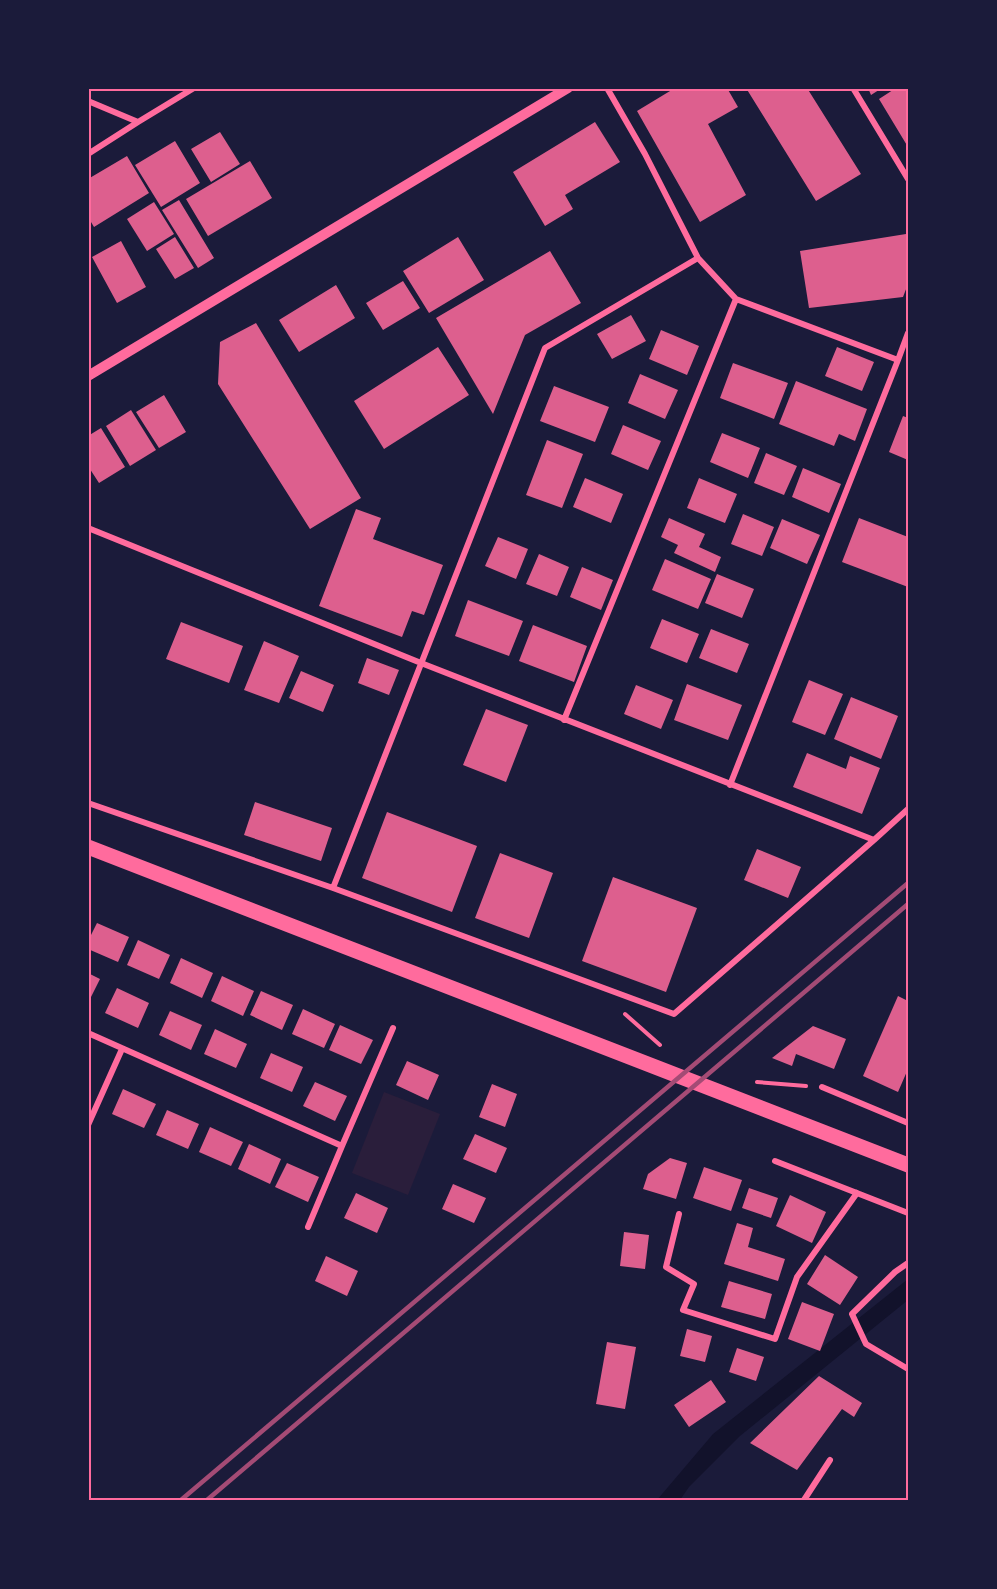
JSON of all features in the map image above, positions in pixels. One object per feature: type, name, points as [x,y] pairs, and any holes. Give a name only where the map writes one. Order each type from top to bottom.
[{"type":"main road","points":[[88,847],[909,1165]]},
{"type":"street","points":[[88,154],[194,88]]},
{"type":"street","points":[[88,376],[568,88]]},
{"type":"street","points":[[607,88],[645,154],[698,258],[736,299],[898,360]]},
{"type":"street","points":[[853,88],[909,179]]},
{"type":"street","points":[[88,101],[138,122]]},
{"type":"street","points":[[333,888],[545,348],[698,258]]},
{"type":"street","points":[[564,720],[736,299]]},
{"type":"street","points":[[730,785],[909,333]]},
{"type":"street","points":[[88,528],[564,720],[874,840]]},
{"type":"street","points":[[88,803],[333,888],[674,1014],[909,809]]},
{"type":"street","points":[[308,1227],[393,1028]]},
{"type":"street","points":[[88,1033],[342,1146]]},
{"type":"street","points":[[88,1125],[122,1049]]},
{"type":"street","points":[[822,1087],[909,1123]]},
{"type":"street","points":[[775,1161],[909,1214]]},
{"type":"street","points":[[679,1214],[666,1267],[694,1284],[683,1310],[775,1339],[797,1277],[857,1193]]},
{"type":"street","points":[[909,1263],[895,1272],[852,1314],[866,1344],[909,1369]]},
{"type":"street","points":[[804,1500],[830,1460]]},
{"type":"path","points":[[621,1011],[661,1045]]},
{"type":"path","points":[[752,1082],[822,1087]]},
{"type":"shaded area","points":[[384,1092],[440,1114],[408,1195],[352,1173]]},
{"type":"shaded area","points":[[908,1279],[908,1300],[740,1436],[689,1487],[680,1500],[657,1500],[713,1434]]},
{"type":"building","points":[[675,88],[727,88],[738,107],[708,124],[746,195],[700,222],[637,111]]},
{"type":"building","points":[[746,88],[807,88],[861,174],[816,201]]},
{"type":"building","points":[[868,88],[882,88],[871,95]]},
{"type":"building","points":[[896,88],[908,88],[908,147],[879,99]]},
{"type":"building","points":[[595,122],[620,162],[565,195],[573,209],[545,226],[513,172]]},
{"type":"building","points":[[220,132],[240,164],[211,182],[191,149]]},
{"type":"building","points":[[175,141],[200,183],[161,207],[135,165]]},
{"type":"building","points":[[127,156],[149,193],[94,227],[88,217],[88,179]]},
{"type":"building","points":[[250,161],[272,198],[208,236],[186,199]]},
{"type":"building","points":[[179,200],[214,258],[198,268],[162,210]]},
{"type":"building","points":[[154,202],[174,234],[147,251],[127,219]]},
{"type":"building","points":[[908,235],[908,284],[903,297],[809,308],[800,251]]},
{"type":"building","points":[[175,237],[194,268],[175,279],[156,249]]},
{"type":"building","points":[[458,237],[484,280],[429,313],[403,271]]},
{"type":"building","points":[[121,241],[146,287],[117,303],[92,257]]},
{"type":"building","points":[[550,251],[581,303],[525,335],[493,414],[436,318]]},
{"type":"building","points":[[403,281],[420,308],[383,330],[366,303]]},
{"type":"building","points":[[336,285],[355,318],[299,352],[279,320]]},
{"type":"building","points":[[631,315],[646,341],[612,359],[597,334]]},
{"type":"building","points":[[256,323],[361,498],[310,529],[218,384],[220,342]]},
{"type":"building","points":[[661,330],[699,346],[687,375],[649,359]]},
{"type":"building","points":[[438,347],[469,395],[384,449],[354,401]]},
{"type":"building","points":[[837,347],[874,362],[862,391],[825,376]]},
{"type":"building","points":[[733,363],[788,383],[774,419],[720,398]]},
{"type":"building","points":[[640,374],[678,390],[665,419],[628,403]]},
{"type":"building","points":[[796,381],[867,409],[855,441],[839,434],[834,446],[779,424]]},
{"type":"building","points":[[554,386],[609,407],[595,442],[540,421]]},
{"type":"building","points":[[164,395],[186,432],[159,448],[136,412]]},
{"type":"building","points":[[131,410],[156,450],[130,466],[106,426]]},
{"type":"building","points":[[903,416],[908,418],[908,460],[889,452]]},
{"type":"building","points":[[623,425],[661,441],[648,470],[611,454]]},
{"type":"building","points":[[101,428],[125,467],[99,483],[88,466],[88,436]]},
{"type":"building","points":[[722,433],[760,448],[748,478],[710,462]]},
{"type":"building","points":[[547,440],[583,454],[562,508],[526,495]]},
{"type":"building","points":[[766,453],[797,466],[784,495],[754,483]]},
{"type":"building","points":[[803,468],[841,484],[829,513],[792,497]]},
{"type":"building","points":[[585,478],[623,494],[611,523],[573,507]]},
{"type":"building","points":[[699,478],[737,494],[725,523],[687,508]]},
{"type":"building","points":[[356,509],[381,518],[373,539],[443,565],[424,615],[412,611],[402,637],[319,606]]},
{"type":"building","points":[[743,514],[774,527],[762,556],[731,544]]},
{"type":"building","points":[[669,518],[705,534],[699,547],[721,557],[715,572],[674,553],[678,545],[661,537]]},
{"type":"building","points":[[859,518],[908,537],[908,587],[842,562]]},
{"type":"building","points":[[782,519],[820,535],[807,564],[770,548]]},
{"type":"building","points":[[498,537],[528,549],[516,579],[485,566]]},
{"type":"building","points":[[539,554],[569,567],[557,596],[526,584]]},
{"type":"building","points":[[665,559],[711,579],[698,609],[652,590]]},
{"type":"building","points":[[582,567],[613,580],[601,610],[570,597]]},
{"type":"building","points":[[717,574],[754,589],[742,618],[705,603]]},
{"type":"building","points":[[468,600],[523,621],[509,656],[455,636]]},
{"type":"building","points":[[662,619],[699,634],[687,663],[650,648]]},
{"type":"building","points":[[181,622],[243,646],[229,683],[166,659]]},
{"type":"building","points":[[533,625],[587,646],[574,682],[519,661]]},
{"type":"building","points":[[711,629],[749,644],[737,673],[699,658]]},
{"type":"building","points":[[264,641],[299,656],[279,703],[244,690]]},
{"type":"building","points":[[367,658],[399,670],[389,695],[358,683]]},
{"type":"building","points":[[301,671],[334,685],[323,712],[289,698]]},
{"type":"building","points":[[809,680],[843,694],[825,735],[792,722]]},
{"type":"building","points":[[687,684],[742,705],[728,740],[674,720]]},
{"type":"building","points":[[636,685],[673,700],[661,729],[624,714]]},
{"type":"building","points":[[851,697],[898,716],[881,759],[834,739]]},
{"type":"building","points":[[486,709],[528,725],[506,782],[463,765]]},
{"type":"building","points":[[807,753],[846,769],[850,756],[880,768],[862,814],[793,787]]},
{"type":"building","points":[[255,802],[332,828],[321,861],[244,835]]},
{"type":"building","points":[[387,812],[477,846],[452,912],[362,878]]},
{"type":"building","points":[[757,849],[801,867],[788,898],[744,880]]},
{"type":"building","points":[[500,853],[553,873],[529,938],[475,918]]},
{"type":"building","points":[[613,877],[697,908],[666,992],[582,961]]},
{"type":"building","points":[[97,923],[129,937],[118,962],[88,949],[88,941]]},
{"type":"building","points":[[138,940],[170,955],[159,979],[127,965]]},
{"type":"building","points":[[181,958],[213,973],[202,998],[170,983]]},
{"type":"building","points":[[88,973],[100,979],[88,1003]]},
{"type":"building","points":[[222,976],[254,991],[243,1016],[211,1001]]},
{"type":"building","points":[[117,988],[149,1003],[138,1028],[105,1013]]},
{"type":"building","points":[[261,991],[293,1005],[282,1030],[250,1015]]},
{"type":"building","points":[[898,996],[908,1001],[908,1069],[898,1092],[863,1076]]},
{"type":"building","points":[[303,1009],[335,1024],[324,1048],[292,1034]]},
{"type":"building","points":[[170,1011],[202,1025],[191,1050],[159,1035]]},
{"type":"building","points":[[340,1025],[373,1040],[361,1064],[329,1050]]},
{"type":"building","points":[[813,1026],[846,1039],[834,1069],[796,1054],[792,1066],[772,1058]]},
{"type":"building","points":[[215,1029],[247,1044],[236,1068],[204,1054]]},
{"type":"building","points":[[271,1053],[303,1067],[292,1092],[260,1078]]},
{"type":"building","points":[[407,1061],[439,1075],[428,1100],[396,1085]]},
{"type":"building","points":[[315,1082],[347,1096],[335,1121],[303,1106]]},
{"type":"building","points":[[492,1084],[517,1094],[505,1127],[479,1117]]},
{"type":"building","points":[[123,1089],[156,1104],[144,1128],[112,1114]]},
{"type":"building","points":[[167,1110],[199,1124],[188,1149],[156,1135]]},
{"type":"building","points":[[210,1127],[243,1142],[231,1166],[199,1152]]},
{"type":"building","points":[[475,1134],[507,1148],[496,1173],[463,1159]]},
{"type":"building","points":[[249,1144],[281,1159],[270,1184],[238,1169]]},
{"type":"building","points":[[670,1158],[687,1163],[676,1199],[643,1189],[648,1174]]},
{"type":"building","points":[[287,1163],[319,1177],[308,1202],[275,1187]]},
{"type":"building","points":[[704,1167],[742,1180],[731,1211],[693,1198]]},
{"type":"building","points":[[453,1184],[486,1198],[474,1223],[442,1209]]},
{"type":"building","points":[[749,1188],[778,1198],[771,1218],[742,1208]]},
{"type":"building","points":[[356,1193],[388,1208],[377,1233],[344,1218]]},
{"type":"building","points":[[790,1195],[826,1212],[812,1243],[776,1226]]},
{"type":"building","points":[[737,1223],[753,1228],[748,1247],[785,1259],[778,1281],[724,1264]]},
{"type":"building","points":[[624,1232],[649,1235],[645,1269],[620,1266]]},
{"type":"building","points":[[825,1255],[858,1277],[840,1305],[807,1284]]},
{"type":"building","points":[[326,1256],[358,1271],[347,1296],[315,1281]]},
{"type":"building","points":[[729,1281],[772,1294],[765,1319],[721,1307]]},
{"type":"building","points":[[802,1302],[834,1314],[820,1351],[788,1339]]},
{"type":"building","points":[[687,1329],[712,1336],[705,1362],[680,1356]]},
{"type":"building","points":[[607,1342],[636,1347],[625,1409],[596,1404]]},
{"type":"building","points":[[737,1348],[764,1357],[756,1381],[729,1372]]},
{"type":"building","points":[[819,1376],[862,1403],[854,1417],[842,1409],[797,1470],[750,1443]]},
{"type":"building","points":[[711,1380],[726,1402],[689,1427],[674,1405]]},
{"type":"railway","points":[[181,1500],[908,883]]},
{"type":"railway","points":[[207,1500],[908,904]]}]
